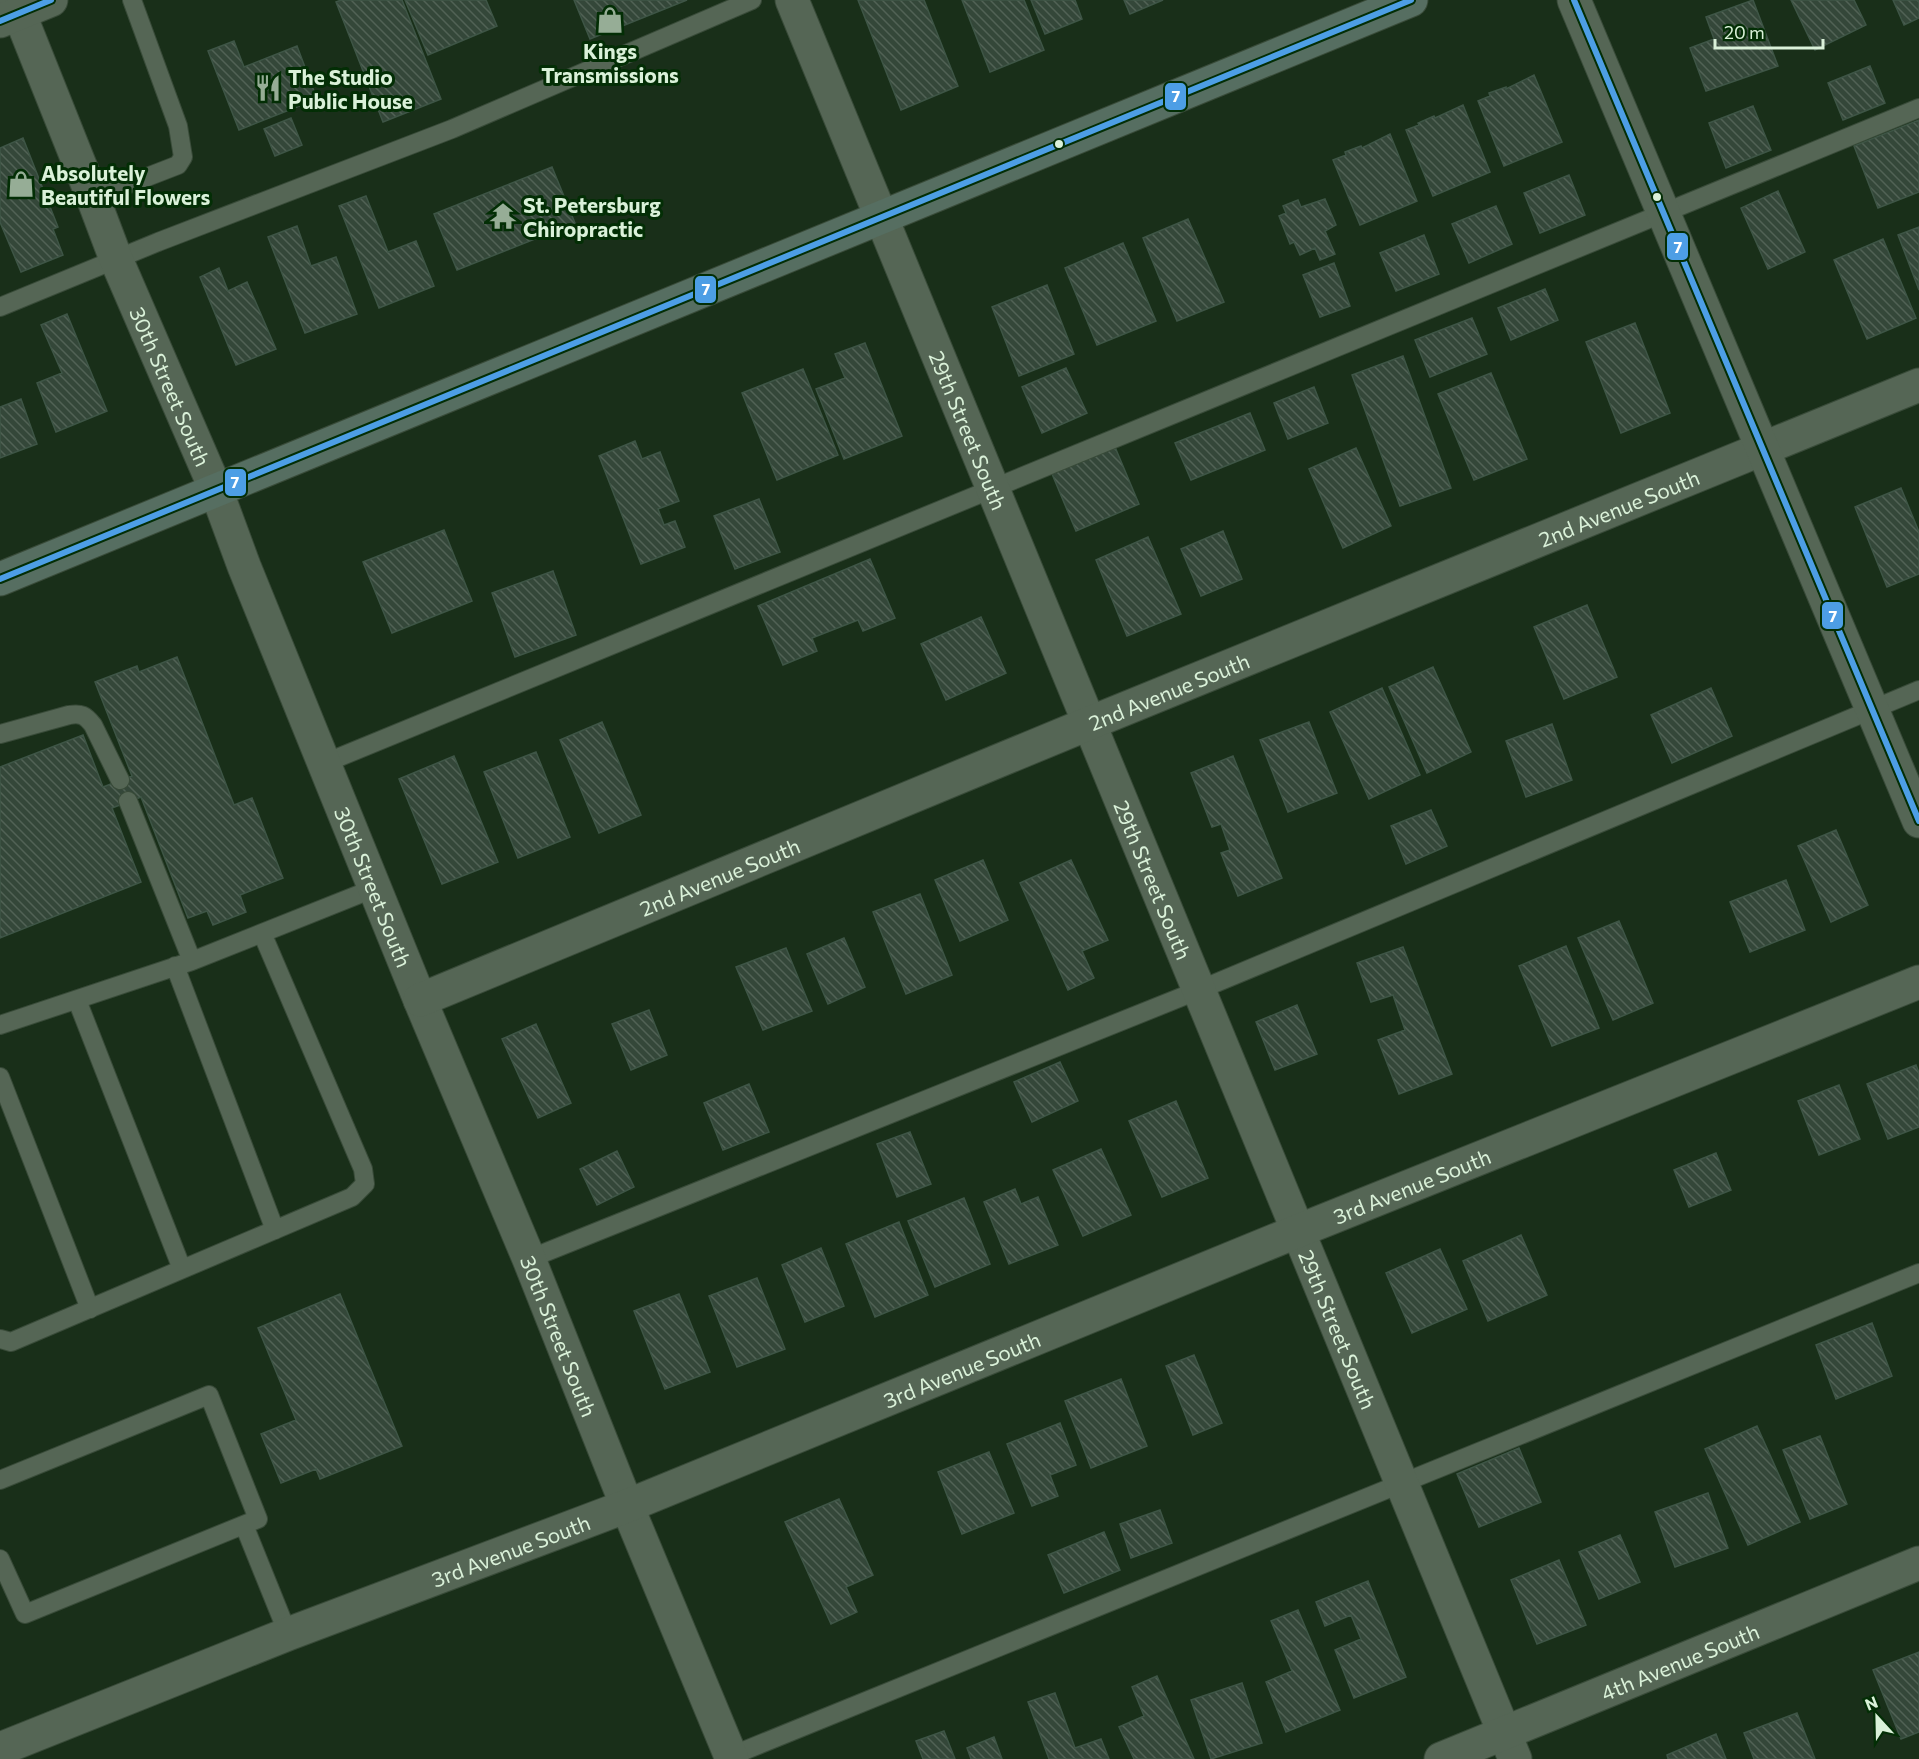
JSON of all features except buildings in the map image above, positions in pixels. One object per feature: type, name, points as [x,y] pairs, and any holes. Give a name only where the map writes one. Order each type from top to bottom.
[{"type":"main road","points":[[0,579],[1412,0]]},
{"type":"street","points":[[11,11],[51,0]]},
{"type":"street","name":"29th Street South","points":[[792,0],[1510,1746]]},
{"type":"street","points":[[1574,0],[1919,821]]},
{"type":"street","name":"30th Street South","points":[[11,11],[93,198],[116,259],[216,490],[244,566],[420,1000],[529,1259],[627,1506],[731,1757]]},
{"type":"street","name":"2nd Avenue South","points":[[420,1000],[1090,723],[1919,385]]},
{"type":"street","name":"3rd Avenue South","points":[[0,1749],[288,1634],[627,1506],[1298,1231],[1919,982]]},
{"type":"street","name":"4th Avenue South","points":[[1441,1759],[1510,1746],[1919,1563]]},
{"type":"lane","points":[[93,198],[178,165],[183,157],[178,126],[132,0]]},
{"type":"lane","points":[[0,307],[116,259],[452,129],[752,0]]},
{"type":"lane","points":[[325,762],[1919,108]]},
{"type":"lane","points":[[529,1259],[1199,990],[1919,690]]},
{"type":"lane","points":[[0,734],[80,713],[87,717],[93,725],[120,780]]},
{"type":"lane","points":[[128,801],[275,1230]]},
{"type":"lane","points":[[0,1025],[184,964],[375,888]]},
{"type":"lane","points":[[0,1339],[11,1342],[275,1230],[352,1197],[365,1184],[363,1169],[262,933]]},
{"type":"lane","points":[[77,1000],[182,1269]]},
{"type":"lane","points":[[0,1077],[90,1308]]},
{"type":"lane","points":[[731,1757],[1919,1274]]},
{"type":"lane","points":[[0,1480],[209,1395],[258,1520],[25,1614],[1,1566]]},
{"type":"lane","points":[[244,1525],[288,1634]]},
{"type":"transit line","name":"7","points":[[0,21],[51,0]]},
{"type":"transit line","name":"7","points":[[0,579],[1411,0]]},
{"type":"transit line","name":"7","points":[[1574,0],[1919,821]]},
{"type":"place","name":"Kings Transmissions","points":[[610,20]]},
{"type":"place","name":"The Studio Public House","points":[[268,88]]},
{"type":"place","name":"Absolutely Beautiful Flowers","points":[[21,184]]},
{"type":"place","name":"St. Petersburg Chiropractic","points":[[503,216]]}]
